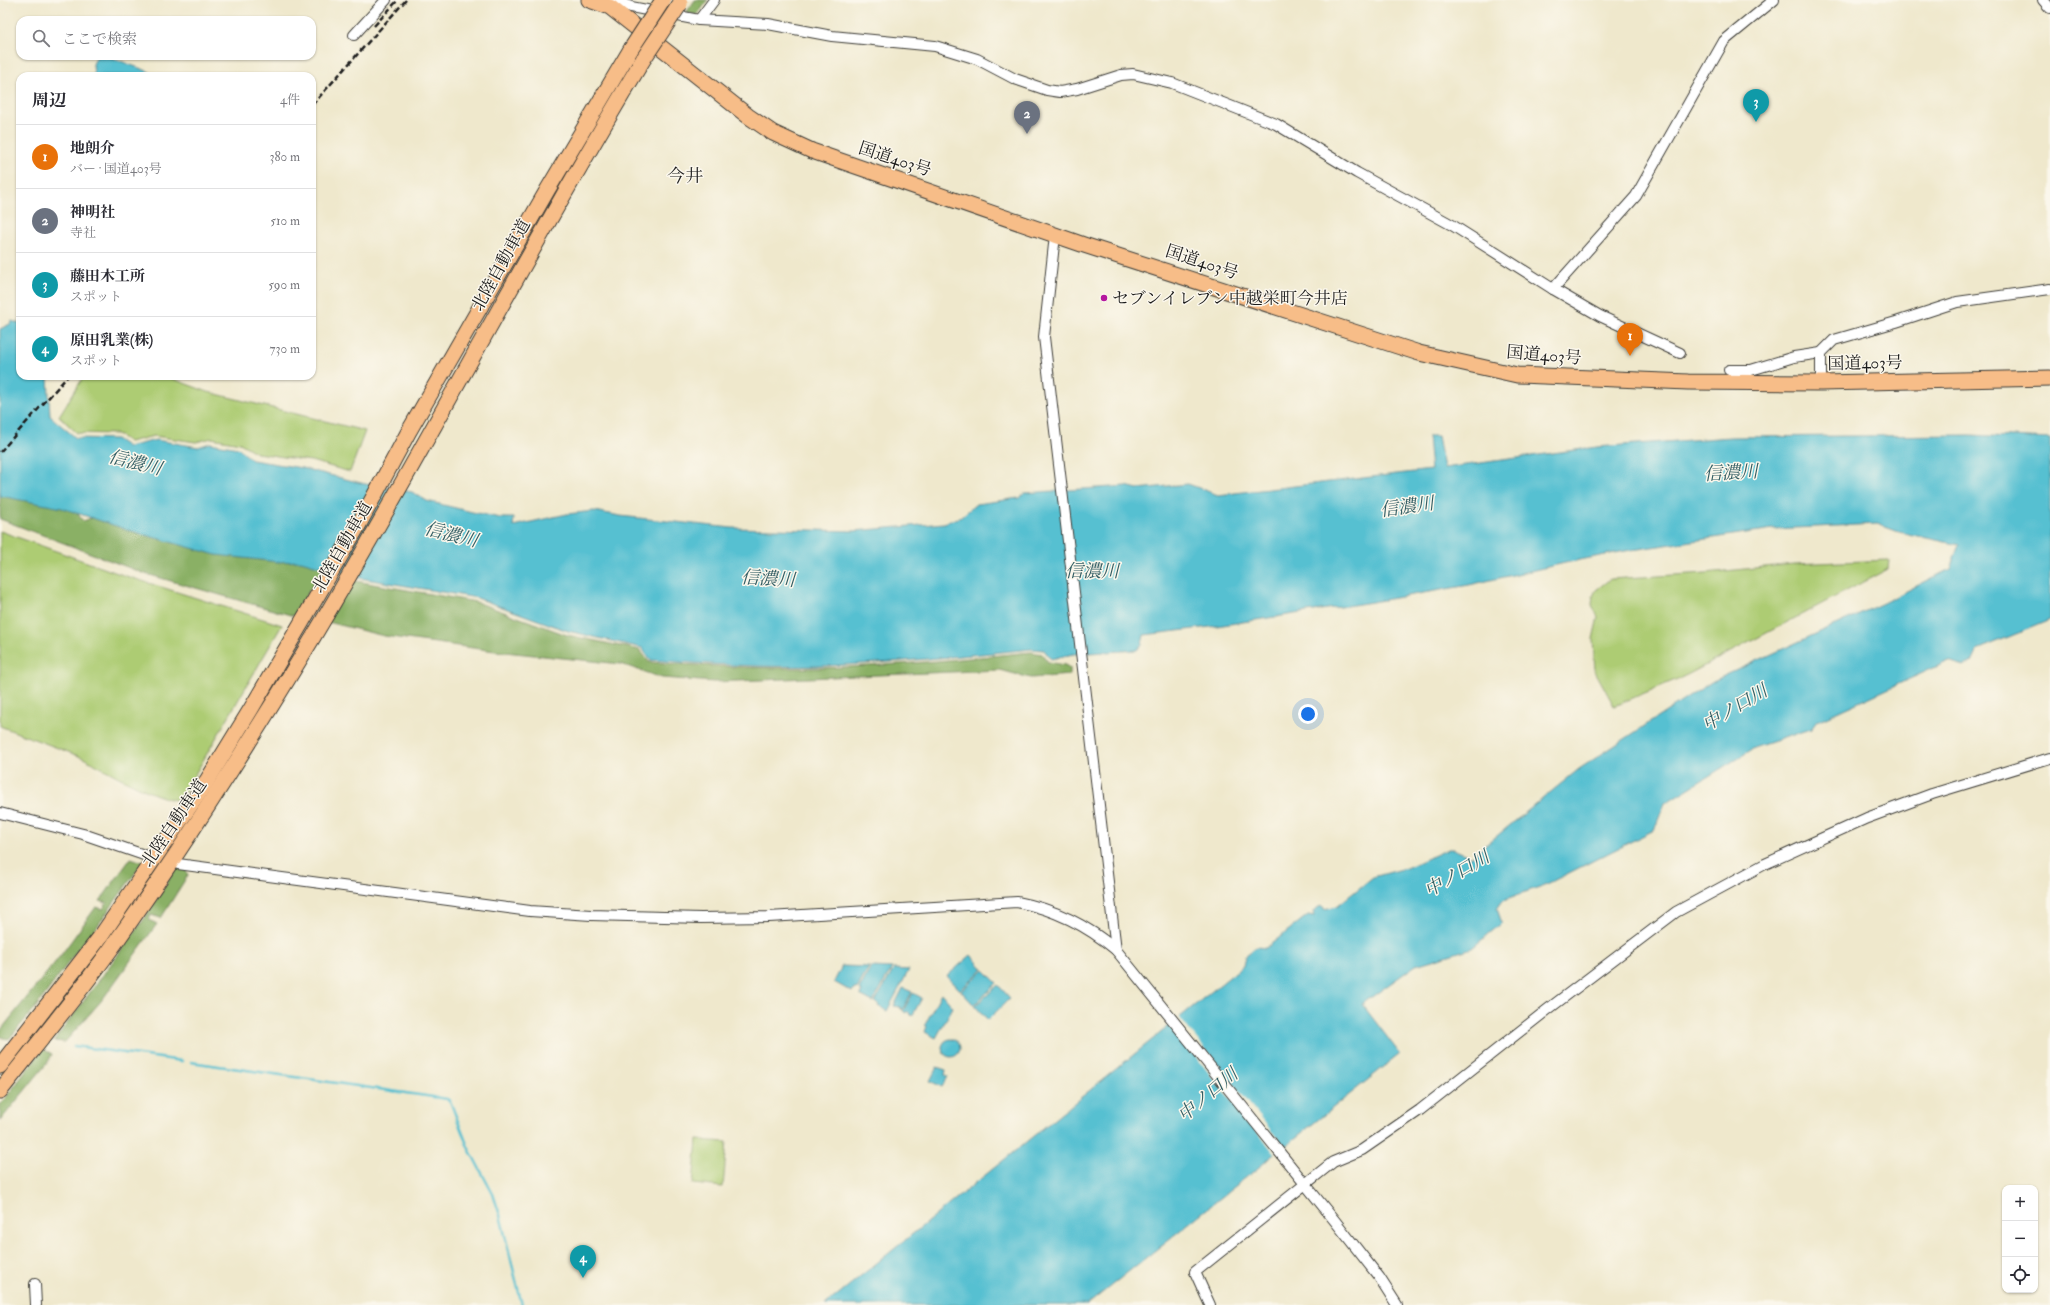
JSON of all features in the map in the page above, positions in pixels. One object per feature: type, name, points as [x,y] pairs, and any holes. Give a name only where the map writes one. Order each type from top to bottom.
[{"type":"highway","name":"国道403号","points":[[589,0],[605,6],[748,116],[774,133],[812,152],[1055,235],[1419,353],[1517,375],[1688,382],[1821,383],[2050,378]]},
{"type":"highway","name":"北陸自動車道","points":[[0,1066],[101,936],[209,777],[297,632],[358,526],[409,431],[560,169],[631,49],[663,0]]},
{"type":"highway","name":"北陸自動車道","points":[[0,1091],[113,946],[191,832],[268,712],[429,435],[562,197],[644,58],[681,2]]},
{"type":"street","points":[[354,35],[386,0]]},
{"type":"street","points":[[605,6],[612,0],[632,3],[699,20],[768,24],[832,36],[935,46],[976,58],[1015,79],[1047,90],[1060,92],[1077,89],[1121,75],[1133,74],[1172,83],[1235,106],[1276,124],[1357,173],[1452,225],[1553,289],[1600,316],[1680,353]]},
{"type":"street","points":[[699,20],[714,0]]},
{"type":"street","points":[[1553,289],[1636,196],[1724,41],[1774,0]]},
{"type":"street","points":[[2042,0],[2050,8]]},
{"type":"street","points":[[1055,235],[1044,337],[1056,454],[1116,950]]},
{"type":"street","points":[[1729,370],[1751,370],[1794,357],[1821,353],[1834,340],[1957,302],[2050,289]]},
{"type":"street","points":[[1821,353],[1821,383]]},
{"type":"street","points":[[1210,1305],[1195,1272],[1333,1162],[1362,1150],[1420,1110],[1547,1010],[1676,912],[1766,864],[1867,818],[1932,794],[2050,758]]},
{"type":"street","points":[[0,813],[83,834],[147,856]]},
{"type":"street","points":[[178,864],[530,911],[591,915],[701,918],[820,916],[1017,902],[1069,918],[1102,938],[1116,950],[1379,1278],[1397,1305]]},
{"type":"street","points":[[35,1284],[36,1305]]},
{"type":"green space","points":[[695,0],[708,0],[697,15],[686,13]]},
{"type":"green space","points":[[82,380],[176,380],[208,392],[365,431],[350,472],[311,461],[257,453],[240,443],[212,438],[196,442],[154,436],[129,442],[117,434],[77,433],[59,416]]},
{"type":"green space","points":[[0,491],[70,503],[83,521],[103,514],[327,562],[294,616],[143,573],[0,519]]},
{"type":"green space","points":[[0,531],[123,575],[282,625],[180,800],[170,799],[145,790],[81,757],[0,726]]},
{"type":"green space","points":[[1889,560],[1888,569],[1687,675],[1614,706],[1595,671],[1593,639],[1598,617],[1592,605],[1593,596],[1596,590],[1610,579],[1706,573],[1794,564]]},
{"type":"green space","points":[[350,580],[476,602],[567,635],[640,650],[649,662],[735,667],[822,668],[953,660],[1031,652],[1042,654],[1048,662],[1065,665],[1070,668],[1070,675],[1031,678],[999,670],[714,682],[662,678],[621,664],[495,651],[384,636],[328,622]]},
{"type":"green space","points":[[131,858],[143,862],[91,935],[84,941],[36,1007],[9,1039],[0,1036],[0,1031],[61,955],[96,907],[103,909],[107,903],[100,901]]},
{"type":"green space","points":[[176,868],[186,870],[188,875],[161,918],[151,915],[149,920],[157,924],[102,1000],[65,1042],[54,1041],[145,918]]},
{"type":"green space","points":[[43,1049],[52,1054],[48,1062],[0,1121],[0,1105]]},
{"type":"green space","points":[[697,1140],[727,1142],[723,1187],[693,1184]]},
{"type":"water","points":[[95,60],[118,60],[150,72],[94,72],[93,64]]},
{"type":"water","name":"信濃川","points":[[12,321],[16,322],[16,380],[48,380],[50,416],[76,438],[116,439],[128,447],[156,440],[198,447],[210,443],[238,448],[252,460],[302,468],[365,484],[412,492],[427,501],[500,518],[514,518],[513,526],[567,514],[594,511],[620,516],[732,528],[854,531],[944,523],[961,517],[976,504],[1019,498],[1025,493],[1126,486],[1138,489],[1188,484],[1218,495],[1431,470],[1428,436],[1438,436],[1444,468],[1597,447],[1731,437],[1970,435],[2050,439],[2050,620],[1977,650],[1971,663],[1963,666],[1949,661],[1817,721],[1811,729],[1756,747],[1665,803],[1654,830],[1545,885],[1503,900],[1497,909],[1502,923],[1472,948],[1416,965],[1362,1004],[1400,1054],[1087,1305],[825,1305],[1243,966],[1245,956],[1256,947],[1266,948],[1308,915],[1314,916],[1313,911],[1322,905],[1324,909],[1337,906],[1373,877],[1406,868],[1451,848],[1471,857],[1579,769],[1713,681],[1883,603],[1950,569],[1959,545],[1899,532],[1877,524],[1773,529],[1625,551],[1469,585],[1372,602],[1210,627],[1144,635],[1142,644],[1137,650],[1073,654],[1051,659],[1044,650],[1032,649],[954,657],[823,666],[758,666],[650,660],[642,648],[568,631],[477,598],[360,578],[301,561],[278,562],[216,555],[131,531],[62,508],[0,496],[0,329],[10,324]]},
{"type":"water","points":[[971,955],[983,969],[960,990],[947,976]]},
{"type":"water","points":[[842,966],[869,967],[857,989],[854,988],[852,992],[834,982]]},
{"type":"water","points":[[871,967],[892,968],[873,1002],[860,995],[862,992],[859,990]]},
{"type":"water","points":[[894,969],[909,970],[887,1011],[878,1006],[879,1004],[875,1002]]},
{"type":"water","points":[[984,970],[997,983],[974,1005],[961,991]]},
{"type":"water","points":[[998,985],[1010,998],[988,1020],[975,1006]]},
{"type":"water","points":[[903,988],[912,992],[902,1010],[900,1007],[894,1006]]},
{"type":"water","points":[[913,993],[922,998],[912,1016],[907,1011],[906,1013],[903,1011]]},
{"type":"water","points":[[941,993],[953,1007],[936,1038],[925,1032],[927,1026],[925,1025]]},
{"type":"water","points":[[947,1039],[955,1039],[960,1044],[958,1055],[955,1057],[947,1057],[942,1052],[942,1044]]},
{"type":"water","points":[[937,1067],[946,1070],[945,1075],[948,1076],[942,1087],[930,1081]]},
{"type":"pier","points":[[1178,1016],[1286,1149],[1277,1156],[1169,1024]]},
{"type":"waterway","points":[[74,1046],[182,1061]]},
{"type":"waterway","points":[[191,1062],[447,1099],[450,1101],[468,1147],[493,1194],[500,1215],[522,1305]]},
{"type":"railway","points":[[374,26],[398,0]]},
{"type":"railway","points":[[316,101],[406,0]]},
{"type":"railway","points":[[0,452],[64,380]]},
{"type":"place","name":"藤田木工所","points":[[1756,122]]},
{"type":"place","name":"神明社","points":[[1027,134]]},
{"type":"place","name":"セブンイレブン中越栄町今井店","points":[[1104,298]]},
{"type":"place","name":"地朗介","points":[[1630,356]]},
{"type":"place","name":"原田乳業(株)","points":[[583,1278]]},
{"type":"district","name":"今井","points":[[685,176]]},
{"type":"water label","name":"中ノ口川","points":[[1735,708]]},
{"type":"water label","name":"中ノ口川","points":[[1457,874]]},
{"type":"water label","name":"中ノ口川","points":[[1208,1095]]}]
